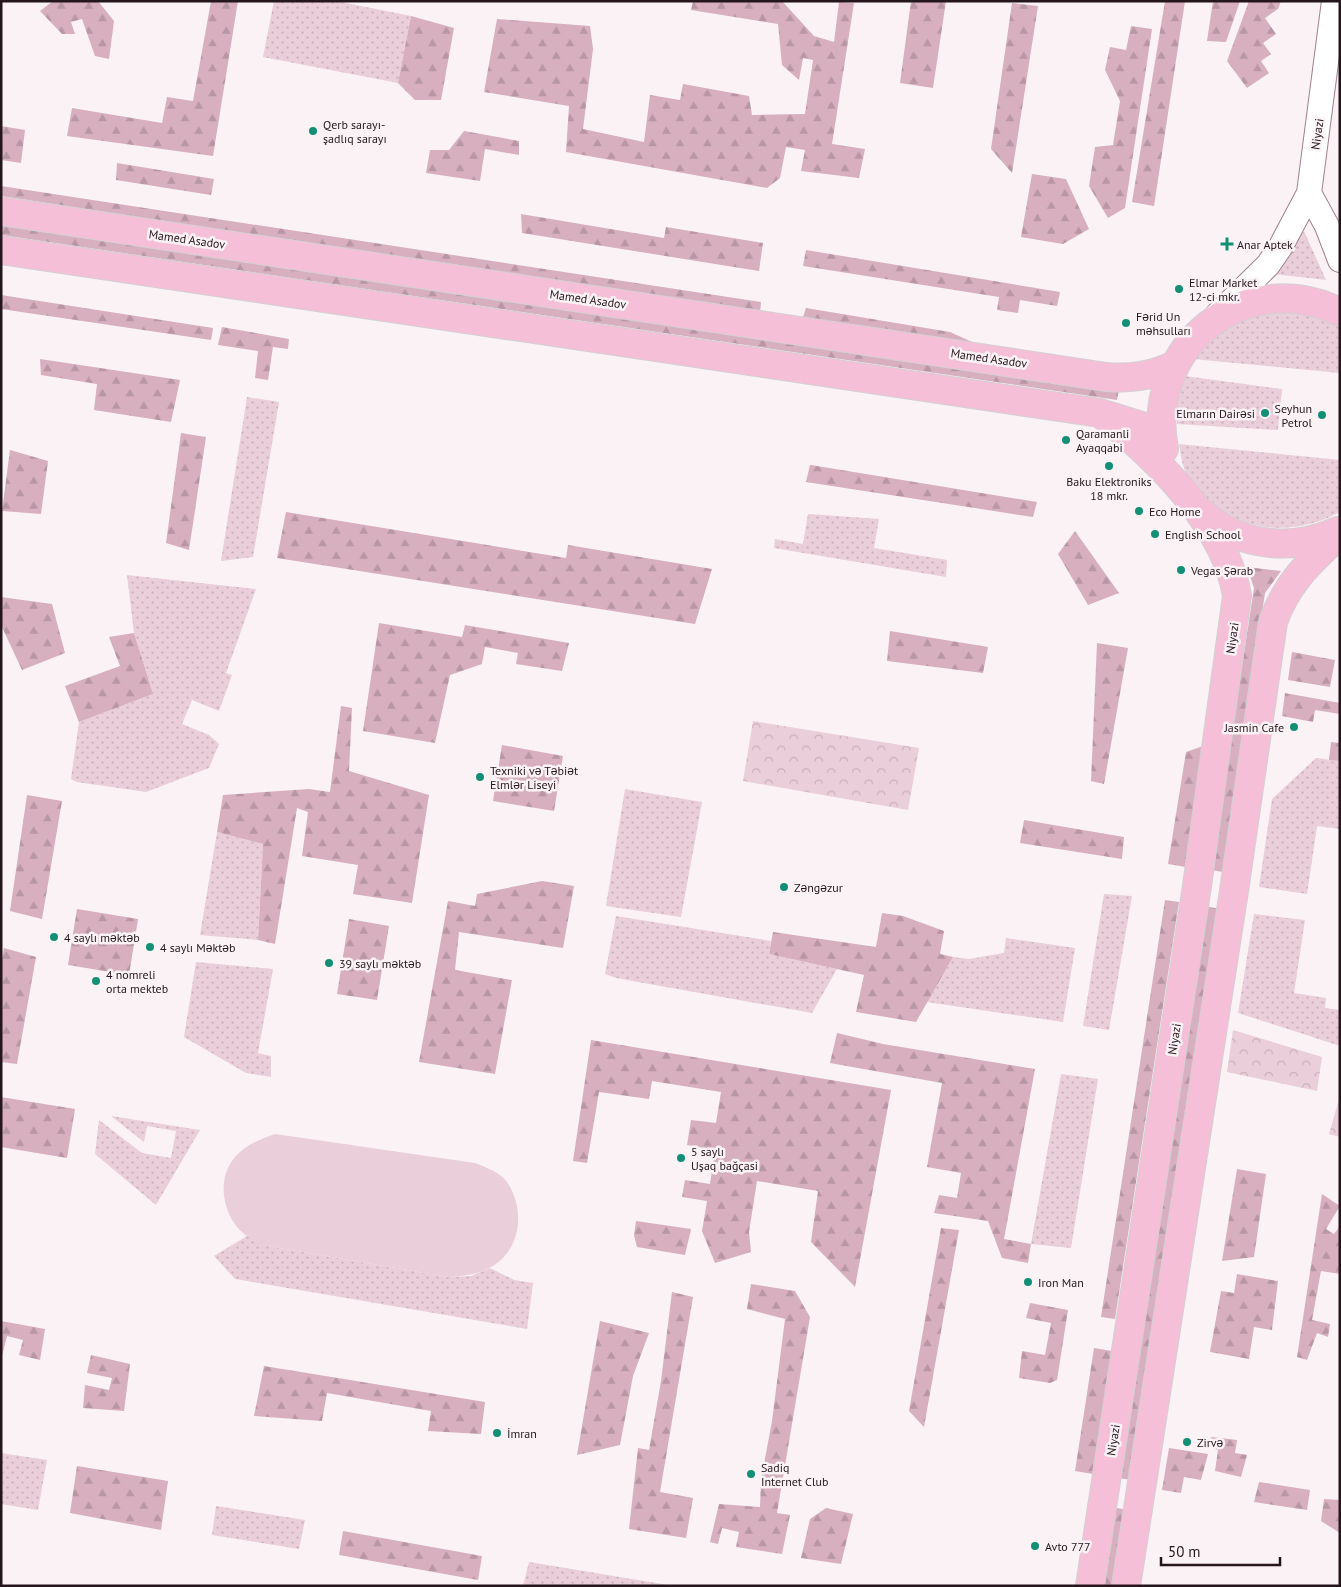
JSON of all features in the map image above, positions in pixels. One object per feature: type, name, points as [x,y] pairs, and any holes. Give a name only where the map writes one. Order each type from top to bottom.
[{"type":"main road","name":"Mamed Asadov","points":[[1,211],[1106,377],[1134,378],[1150,376],[1173,366]]},
{"type":"main road","points":[[1,250],[1100,413],[1161,432]]},
{"type":"main road","points":[[1191,503],[1176,481],[1166,458],[1161,432],[1161,410],[1165,387],[1173,366],[1187,345],[1204,328],[1228,312],[1254,302],[1283,298],[1311,302],[1340,312]]},
{"type":"main road","points":[[1100,413],[1148,454],[1191,503],[1212,522],[1237,535],[1264,543],[1293,544],[1321,539],[1340,532]]},
{"type":"main road","name":"Niyazi","points":[[1090,1586],[1197,886],[1237,596],[1228,562],[1215,537],[1191,503]]},
{"type":"main road","points":[[1126,1586],[1234,892],[1272,622],[1294,578],[1340,532]]},
{"type":"main road","points":[[1197,886],[1234,892]]},
{"type":"main road","points":[[1105,1492],[1139,1497]]},
{"type":"street","name":"Niyazi","points":[[1204,328],[1268,265],[1281,246],[1308,193],[1334,1]]},
{"type":"street","points":[[1308,193],[1327,226],[1340,260]]},
{"type":"green space","points":[[53,1],[98,1],[114,21],[109,59],[95,56],[82,19],[71,22],[75,34],[62,34],[40,11]]},
{"type":"green space","points":[[211,1],[238,1],[213,156],[67,136],[72,108],[162,123],[167,97],[193,101]]},
{"type":"green space","points":[[274,1],[336,1],[411,16],[398,83],[263,57]]},
{"type":"green space","points":[[693,1],[782,1],[814,36],[834,42],[839,2],[854,3],[832,144],[865,149],[859,178],[801,171],[805,150],[786,147],[780,178],[767,188],[566,152],[569,106],[484,92],[497,19],[590,26],[593,49],[583,129],[644,142],[650,95],[680,100],[683,84],[749,96],[752,115],[805,114],[813,60],[803,58],[799,80],[782,65],[778,24],[691,10]]},
{"type":"green space","points":[[911,1],[946,1],[933,88],[900,83]]},
{"type":"green space","points":[[1165,1],[1185,1],[1154,206],[1132,202]]},
{"type":"green space","points":[[1213,1],[1240,1],[1226,42],[1207,41]]},
{"type":"green space","points":[[1249,1],[1281,1],[1278,9],[1265,18],[1276,34],[1263,43],[1271,54],[1261,61],[1269,73],[1247,88],[1227,61]]},
{"type":"green space","points":[[1012,3],[1038,6],[1012,173],[991,149]]},
{"type":"green space","points":[[411,16],[454,28],[441,100],[415,100],[398,83]]},
{"type":"green space","points":[[1131,26],[1152,29],[1125,208],[1108,218],[1089,186],[1095,147],[1113,145],[1120,101],[1105,70],[1110,47],[1126,50]]},
{"type":"green space","points":[[1,126],[25,130],[21,163],[1,160]]},
{"type":"green space","points":[[464,131],[519,141],[519,155],[485,149],[480,181],[426,173],[430,150],[449,150]]},
{"type":"green space","points":[[117,163],[214,179],[211,195],[116,180]]},
{"type":"green space","points":[[1032,174],[1066,179],[1089,229],[1063,244],[1021,237]]},
{"type":"green space","points":[[1,186],[761,302],[760,313],[1,196]]},
{"type":"green space","points":[[521,214],[664,238],[666,227],[763,243],[759,271],[522,233]]},
{"type":"green space","points":[[1,224],[1119,390],[1117,400],[1,235]]},
{"type":"green space","points":[[1304,231],[1326,280],[1273,274]]},
{"type":"green space","points":[[806,250],[1060,292],[1057,306],[1020,300],[1018,313],[997,310],[999,297],[803,266]]},
{"type":"green space","points":[[1,295],[213,328],[211,340],[1,309]]},
{"type":"green space","points":[[806,308],[950,332],[981,346],[803,317]]},
{"type":"green space","points":[[1282,311],[1308,313],[1340,326],[1340,373],[1193,359],[1222,331],[1232,325],[1267,313]]},
{"type":"green space","points":[[222,327],[289,339],[288,349],[273,347],[268,380],[255,378],[258,351],[218,345]]},
{"type":"green space","points":[[40,359],[180,380],[171,422],[94,410],[97,384],[41,375]]},
{"type":"green space","points":[[1185,376],[1282,389],[1278,430],[1177,424],[1176,399]]},
{"type":"green space","points":[[247,397],[279,402],[253,557],[221,561]]},
{"type":"green space","points":[[181,433],[206,437],[189,550],[166,543]]},
{"type":"green space","points":[[1179,444],[1340,460],[1340,512],[1320,521],[1280,528],[1260,526],[1241,521],[1223,512],[1206,500],[1192,484],[1184,469]]},
{"type":"green space","points":[[10,450],[48,461],[41,514],[2,511]]},
{"type":"green space","points":[[810,465],[1037,502],[1033,517],[806,482]]},
{"type":"green space","points":[[286,512],[566,558],[568,545],[712,569],[695,624],[277,558]]},
{"type":"green space","points":[[808,514],[879,519],[874,548],[947,560],[946,577],[774,548],[775,539],[803,544]]},
{"type":"green space","points":[[1075,531],[1119,593],[1088,605],[1058,554]]},
{"type":"green space","points":[[1247,567],[1281,571],[1265,593],[1223,872],[1211,870],[1254,588]]},
{"type":"green space","points":[[127,575],[256,589],[226,673],[232,675],[219,711],[192,700],[182,724],[209,735],[219,744],[209,768],[146,792],[77,782],[71,779],[79,722],[153,694],[134,633]]},
{"type":"green space","points":[[1,597],[52,604],[65,653],[22,670],[1,625]]},
{"type":"green space","points":[[379,623],[462,637],[465,625],[569,643],[562,671],[516,664],[518,653],[485,647],[482,664],[450,675],[435,743],[363,731]]},
{"type":"green space","points":[[890,631],[988,647],[983,673],[887,661]]},
{"type":"green space","points":[[134,633],[153,694],[79,722],[65,686],[120,666],[109,637]]},
{"type":"green space","points":[[1097,643],[1128,648],[1104,784],[1091,781]]},
{"type":"green space","points":[[1292,652],[1335,660],[1330,687],[1288,680]]},
{"type":"green space","points":[[1285,693],[1340,703],[1340,714],[1315,710],[1313,722],[1282,716]]},
{"type":"green space","points":[[341,706],[352,708],[349,771],[429,795],[412,903],[353,894],[358,865],[302,856],[308,812],[297,808],[275,944],[258,940],[263,844],[217,832],[223,795],[309,789],[330,792]]},
{"type":"green space","points":[[753,721],[919,748],[908,810],[743,781]]},
{"type":"green space","points":[[1331,742],[1340,743],[1340,761],[1329,760]]},
{"type":"green space","points":[[502,745],[563,756],[554,811],[493,801]]},
{"type":"green space","points":[[1206,745],[1186,867],[1168,864],[1186,752]]},
{"type":"green space","points":[[1316,758],[1340,761],[1340,829],[1317,826],[1307,894],[1259,887],[1272,799]]},
{"type":"green space","points":[[625,789],[702,802],[681,917],[606,906]]},
{"type":"green space","points":[[27,795],[62,801],[42,919],[10,911]]},
{"type":"green space","points":[[1024,820],[1124,837],[1122,859],[1020,843]]},
{"type":"green space","points":[[217,832],[263,844],[258,940],[200,935]]},
{"type":"green space","points":[[542,881],[574,886],[563,948],[459,932],[455,970],[512,980],[495,1074],[419,1062],[448,901],[475,906],[477,894]]},
{"type":"green space","points":[[1104,894],[1132,896],[1109,1030],[1083,1026]]},
{"type":"green space","points":[[1165,900],[1179,902],[1115,1319],[1101,1317]]},
{"type":"green space","points":[[1206,906],[1219,909],[1132,1480],[1118,1478]]},
{"type":"green space","points":[[77,909],[138,919],[129,975],[68,965]]},
{"type":"green space","points":[[882,913],[903,916],[944,931],[940,954],[953,957],[916,1022],[856,1012],[864,975],[769,954],[773,932],[876,947]]},
{"type":"green space","points":[[1254,914],[1305,920],[1294,993],[1326,998],[1325,1008],[1340,1010],[1340,1046],[1238,1013]]},
{"type":"green space","points":[[616,916],[771,941],[769,954],[837,969],[812,1013],[616,978],[605,974]]},
{"type":"green space","points":[[349,919],[389,926],[377,1000],[337,994]]},
{"type":"green space","points":[[1006,938],[1075,948],[1063,1022],[927,1002],[953,957],[969,959],[1004,953]]},
{"type":"green space","points":[[4,948],[36,957],[17,1064],[1,1062],[1,964]]},
{"type":"green space","points":[[196,962],[273,969],[258,1053],[271,1056],[271,1077],[246,1073],[184,1037]]},
{"type":"green space","points":[[1233,1030],[1322,1057],[1317,1091],[1227,1072]]},
{"type":"green space","points":[[837,1033],[883,1044],[1035,1069],[1004,1239],[1031,1244],[1028,1263],[1002,1258],[988,1221],[934,1213],[939,1195],[957,1198],[961,1173],[927,1167],[942,1083],[830,1063]]},
{"type":"green space","points":[[591,1040],[891,1090],[855,1287],[811,1242],[818,1191],[757,1181],[749,1232],[751,1252],[715,1263],[702,1231],[707,1201],[682,1197],[685,1180],[710,1184],[715,1150],[687,1145],[691,1120],[716,1123],[721,1092],[652,1081],[649,1099],[599,1092],[587,1163],[573,1161]]},
{"type":"green space","points":[[1061,1074],[1098,1079],[1071,1248],[1031,1244]]},
{"type":"green space","points":[[1340,1096],[1340,1137],[1329,1134]]},
{"type":"green space","points":[[1,1097],[75,1109],[67,1158],[1,1147]]},
{"type":"green space","points":[[111,1116],[200,1130],[156,1205],[95,1154],[99,1120],[142,1153],[171,1158],[176,1131],[147,1126],[144,1142]]},
{"type":"green space","points":[[275,1134],[475,1163],[488,1168],[504,1178],[513,1193],[518,1217],[514,1241],[500,1261],[489,1268],[474,1274],[448,1277],[268,1246],[254,1241],[239,1229],[227,1210],[224,1188],[225,1177],[229,1166],[239,1153],[254,1143]]},
{"type":"green space","points":[[1237,1169],[1266,1174],[1254,1257],[1222,1261]]},
{"type":"green space","points":[[1322,1194],[1340,1206],[1326,1229],[1334,1234],[1340,1226],[1340,1274],[1321,1271],[1312,1320],[1330,1324],[1328,1337],[1317,1333],[1307,1360],[1297,1357]]},
{"type":"green space","points":[[636,1221],[691,1229],[685,1255],[637,1247],[634,1235]]},
{"type":"green space","points":[[941,1228],[959,1230],[924,1427],[909,1411]]},
{"type":"green space","points":[[247,1236],[268,1246],[448,1277],[471,1276],[490,1268],[514,1280],[533,1283],[527,1329],[235,1279],[214,1256]]},
{"type":"green space","points":[[1237,1274],[1278,1281],[1272,1330],[1254,1327],[1249,1359],[1210,1352],[1221,1291],[1234,1293]]},
{"type":"green space","points":[[751,1284],[795,1291],[810,1317],[777,1513],[790,1515],[782,1554],[736,1547],[739,1532],[722,1528],[718,1544],[710,1542],[719,1504],[760,1507],[761,1480],[772,1421],[785,1319],[747,1309]]},
{"type":"green space","points":[[672,1292],[693,1297],[660,1492],[693,1498],[686,1538],[629,1529],[638,1448],[649,1450],[661,1381]]},
{"type":"green space","points":[[1030,1303],[1068,1310],[1057,1380],[1050,1383],[1019,1378],[1022,1351],[1045,1355],[1051,1323],[1026,1318]]},
{"type":"green space","points":[[1,1321],[45,1329],[40,1360],[19,1355],[23,1340],[7,1336],[1,1360]]},
{"type":"green space","points":[[600,1321],[649,1333],[633,1376],[620,1445],[577,1455]]},
{"type":"green space","points":[[1094,1348],[1112,1351],[1093,1474],[1075,1471]]},
{"type":"green space","points":[[91,1355],[130,1364],[124,1411],[83,1408],[85,1385],[109,1390],[112,1378],[87,1373]]},
{"type":"green space","points":[[264,1366],[485,1402],[481,1434],[428,1431],[431,1411],[327,1393],[322,1421],[254,1416]]},
{"type":"green space","points":[[1211,1437],[1237,1440],[1235,1453],[1247,1455],[1241,1477],[1215,1471],[1218,1450],[1210,1447]]},
{"type":"green space","points":[[1169,1448],[1208,1454],[1201,1480],[1184,1477],[1181,1493],[1162,1490]]},
{"type":"green space","points":[[1,1453],[47,1460],[38,1510],[1,1504]]},
{"type":"green space","points":[[77,1466],[168,1481],[161,1530],[70,1513]]},
{"type":"green space","points":[[1259,1482],[1310,1490],[1307,1510],[1254,1502]]},
{"type":"green space","points":[[1324,1499],[1340,1500],[1340,1533],[1321,1521]]},
{"type":"green space","points":[[216,1506],[305,1520],[299,1549],[212,1535]]},
{"type":"green space","points":[[1113,1507],[1127,1510],[1116,1586],[1102,1586]]},
{"type":"green space","points":[[826,1508],[853,1514],[841,1564],[801,1558],[810,1519]]},
{"type":"green space","points":[[343,1531],[482,1556],[478,1580],[339,1555]]},
{"type":"green space","points":[[529,1562],[674,1586],[523,1586]]},
{"type":"place","name":"Qerb sarayı- şadlıq sarayı","points":[[313,131]]},
{"type":"place","name":"Anar Aptek","points":[[1227,244]]},
{"type":"place","name":"Elmar Market 12-ci mkr.","points":[[1179,289]]},
{"type":"place","name":"Fərid Un məhsulları","points":[[1126,323]]},
{"type":"place","name":"Elmarın Dairəsi","points":[[1265,413]]},
{"type":"place","name":"Seyhun Petrol","points":[[1322,415]]},
{"type":"place","name":"Qaramanli Ayaqqabi","points":[[1066,440]]},
{"type":"place","name":"Baku Elektroniks 18 mkr.","points":[[1109,466]]},
{"type":"place","name":"Eco Home","points":[[1139,511]]},
{"type":"place","name":"English School","points":[[1155,534]]},
{"type":"place","name":"Vegas Şərab","points":[[1181,570]]},
{"type":"place","name":"Jasmin Cafe","points":[[1294,727]]},
{"type":"place","name":"Texniki və Təbiət Elmlər Liseyi","points":[[480,777]]},
{"type":"place","name":"Zəngəzur","points":[[784,887]]},
{"type":"place","name":"4 saylı məktəb","points":[[54,937]]},
{"type":"place","name":"4 saylı Məktəb","points":[[150,947]]},
{"type":"place","name":"39 saylı məktəb","points":[[329,963]]},
{"type":"place","name":"4 nomreli orta mekteb","points":[[96,981]]},
{"type":"place","name":"5 saylı Uşaq bağçasi","points":[[681,1158]]},
{"type":"place","name":"Iron Man","points":[[1028,1282]]},
{"type":"place","name":"İmran","points":[[497,1433]]},
{"type":"place","name":"Zirvə","points":[[1187,1442]]},
{"type":"place","name":"Sadiq Internet Club","points":[[751,1474]]},
{"type":"place","name":"Avto 777","points":[[1035,1546]]}]
